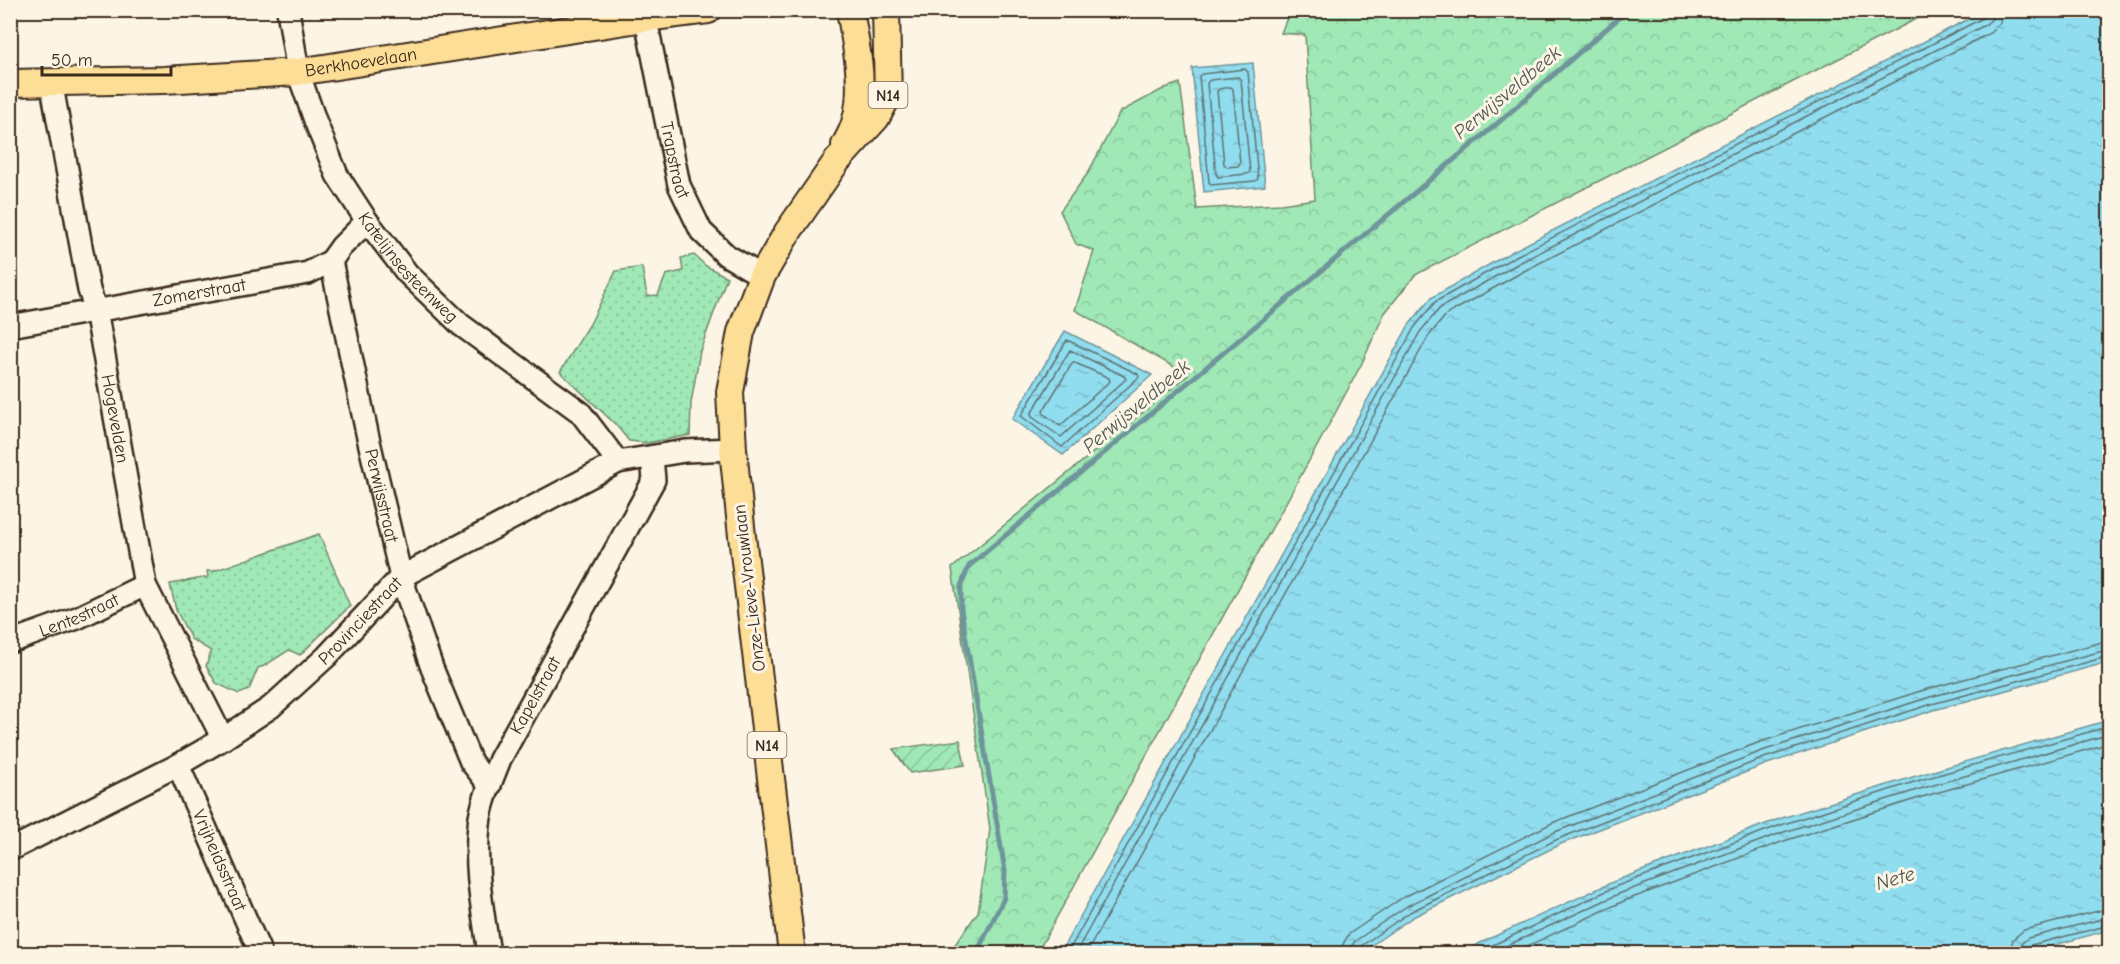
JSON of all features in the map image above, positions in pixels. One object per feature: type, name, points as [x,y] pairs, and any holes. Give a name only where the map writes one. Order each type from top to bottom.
[{"type":"main road","name":"Berkhoevelaan","points":[[10,83],[164,80],[298,72],[645,14],[708,10]]},
{"type":"main road","name":"N14","points":[[837,161],[855,125],[860,106],[860,85],[850,10]]},
{"type":"main road","name":"N14","points":[[837,161],[876,118],[888,96],[886,10]]},
{"type":"main road","name":"Onze-Lieve-Vrouwlaan","points":[[792,954],[733,448],[730,392],[741,332],[762,276],[787,233],[837,161]]},
{"type":"street","name":"Katelijnsesteenweg","points":[[288,10],[298,72],[316,123],[337,175],[367,221],[406,273],[461,325],[579,412],[618,462]]},
{"type":"street","name":"Trapstraat","points":[[645,14],[679,185],[701,231],[726,255],[762,276]]},
{"type":"street","name":"Hogevelden","points":[[51,81],[88,290],[96,310],[145,585],[223,739]]},
{"type":"street","name":"Zomerstraat","points":[[10,326],[308,273],[331,261],[367,221]]},
{"type":"street","name":"Perwijsstraat","points":[[331,261],[367,433],[402,577],[432,668],[471,762],[490,786]]},
{"type":"street","name":"Provinciestraat","points":[[10,850],[178,765],[272,707],[327,656],[402,577],[618,462],[685,451],[733,448]]},
{"type":"street","name":"Kapelstraat","points":[[489,954],[477,863],[479,823],[490,786],[500,759],[654,480],[652,457]]},
{"type":"street","name":"Lentestraat","points":[[10,642],[76,618],[145,585]]},
{"type":"street","name":"Vrijheidsstraat","points":[[178,765],[261,954]]},
{"type":"green space","points":[[1290,10],[1932,11],[1415,275],[1384,314],[1362,363],[1331,421],[1037,953],[949,953],[978,912],[990,829],[952,568],[1188,375],[1075,310],[1094,251],[1076,244],[1060,211],[1088,173],[1120,112],[1165,88],[1180,83],[1197,209],[1281,204],[1315,199],[1305,35],[1281,33]]},
{"type":"green space","points":[[694,255],[706,266],[727,277],[700,351],[691,403],[690,435],[647,443],[629,441],[616,425],[560,372],[590,324],[616,271],[642,267],[647,296],[658,295],[666,275],[683,271],[681,258]]},
{"type":"green space","points":[[319,534],[350,606],[300,655],[289,650],[258,668],[249,690],[239,694],[216,683],[206,666],[211,651],[191,639],[176,610],[170,584],[208,577],[207,571],[214,571]]},
{"type":"green space","points":[[960,740],[965,765],[910,773],[893,749]]},
{"type":"water","points":[[1984,11],[2109,11],[2109,662],[1934,710],[1767,764],[1561,844],[1413,917],[1360,953],[1060,953],[1409,325],[1431,298],[1513,251]]},
{"type":"water","points":[[1253,63],[1265,186],[1204,192],[1192,68]]},
{"type":"water","points":[[1065,331],[1152,375],[1063,455],[1012,419]]},
{"type":"water","name":"Nete","points":[[2109,720],[2109,930],[2022,954],[1463,953],[1615,881],[1779,819],[1916,776]]},
{"type":"waterway","name":"Perwijsveldbeek","points":[[976,954],[1004,898],[1005,871],[961,610],[961,586],[969,566],[1499,122],[1628,10]]}]
